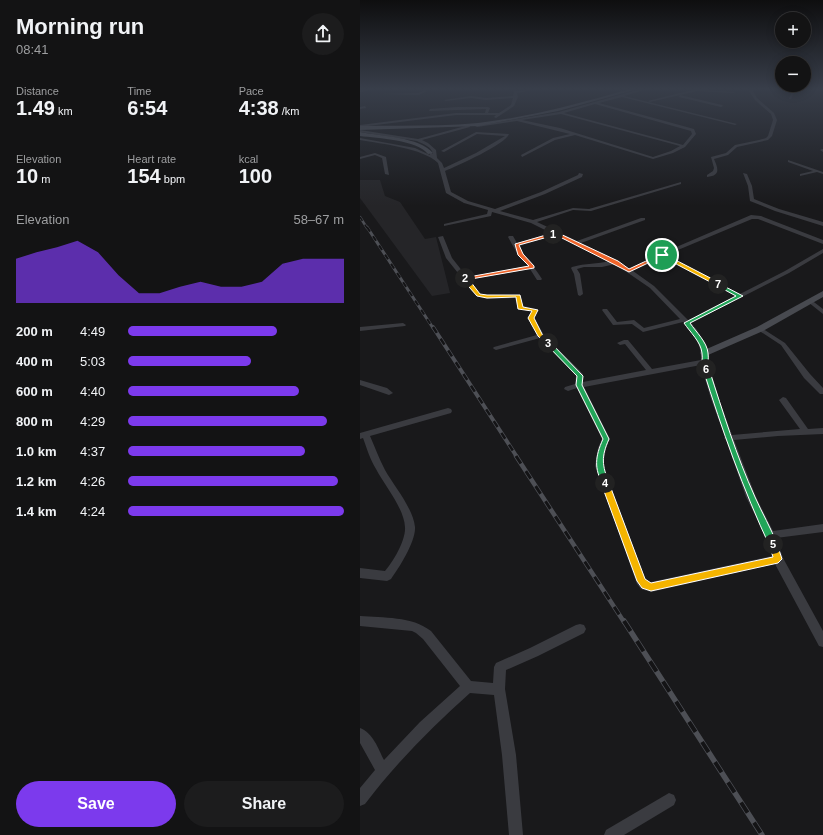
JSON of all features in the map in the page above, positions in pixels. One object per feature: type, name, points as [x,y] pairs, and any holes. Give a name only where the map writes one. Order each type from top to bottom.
[{"type":"main road","points":[[360,135],[420,145],[426,148],[430,153]]},
{"type":"main road","points":[[705,358],[823,294]]},
{"type":"street","points":[[360,135],[418,140],[461,128]]},
{"type":"street","points":[[550,128],[653,158],[672,152],[684,146],[694,134],[693,130],[686,128]]},
{"type":"street","points":[[620,128],[684,146]]},
{"type":"street","points":[[709,176],[715,172],[716,168],[712,158],[726,154],[736,146],[760,141],[770,136],[773,128]]},
{"type":"street","points":[[360,135],[415,149],[441,166],[452,167],[508,135],[476,133],[443,151]]},
{"type":"street","points":[[522,156],[554,139],[574,134]]},
{"type":"street","points":[[418,140],[432,147],[435,151],[448,192],[466,202],[533,222],[616,262],[652,287],[698,336],[728,438],[751,497],[770,535],[778,559],[823,642]]},
{"type":"street","points":[[430,153],[441,166]]},
{"type":"street","points":[[360,158],[375,154],[384,157],[387,174]]},
{"type":"street","points":[[789,161],[823,173]]},
{"type":"street","points":[[802,175],[823,168]]},
{"type":"street","points":[[446,225],[489,215],[492,210],[543,193],[580,176],[581,174]]},
{"type":"street","points":[[746,174],[752,200],[777,210],[823,224]]},
{"type":"street","points":[[533,222],[573,209],[589,210],[679,183]]},
{"type":"street","points":[[629,271],[662,255],[755,217],[786,227],[823,242]]},
{"type":"street","points":[[576,243],[643,219]]},
{"type":"street","points":[[817,222],[823,220]]},
{"type":"street","points":[[516,245],[556,233]]},
{"type":"street","points":[[511,236],[520,255],[532,267],[539,279]]},
{"type":"street","points":[[441,237],[449,258],[478,295],[487,297],[518,296],[520,308],[535,310],[531,318],[541,336],[580,376],[579,385],[606,439],[602,448],[599,466],[641,581],[645,586],[651,587],[778,559]]},
{"type":"street","points":[[605,310],[615,324],[634,322],[643,330],[685,321],[740,296],[787,272],[823,251]]},
{"type":"street","points":[[662,255],[740,296]]},
{"type":"street","points":[[580,294],[577,274],[574,268],[584,265],[602,265],[616,262]]},
{"type":"street","points":[[464,279],[532,267]]},
{"type":"street","points":[[810,301],[823,312]]},
{"type":"street","points":[[360,329],[403,324]]},
{"type":"street","points":[[760,329],[783,344],[807,376],[823,392]]},
{"type":"street","points":[[496,348],[541,336]]},
{"type":"street","points":[[620,343],[626,342],[650,371]]},
{"type":"street","points":[[568,389],[579,385],[705,358]]},
{"type":"street","points":[[360,382],[384,390],[388,393]]},
{"type":"street","points":[[783,400],[806,432]]},
{"type":"street","points":[[360,573],[387,576],[397,563],[410,527],[401,505],[362,435],[448,410]]},
{"type":"street","points":[[728,438],[778,433],[823,431]]},
{"type":"street","points":[[770,535],[823,528]]},
{"type":"street","points":[[360,621],[412,626],[420,629],[427,635],[468,687]]},
{"type":"street","points":[[516,835],[509,755],[499,689],[500,666],[534,652],[580,629]]},
{"type":"street","points":[[360,800],[382,770],[430,720],[468,687],[499,689]]},
{"type":"street","points":[[360,734],[366,741],[382,770]]},
{"type":"street","points":[[611,835],[669,800]]},
{"type":"shaded area","points":[[360,180],[380,180],[385,196],[400,202],[425,239],[436,237],[450,293],[432,296],[360,198]]},
{"type":"railway","points":[[360,217],[367,228]]},
{"type":"railway","points":[[367,227],[433,328]]},
{"type":"railway","points":[[433,327],[517,457]]},
{"type":"railway","points":[[516,456],[624,622]]},
{"type":"railway","points":[[624,621],[762,835]]},
{"type":"route","points":[[556,233],[616,262],[629,271],[662,255],[740,296],[687,323],[695,331],[702,342],[705,353],[704,362],[728,438],[751,497],[770,535],[778,559],[651,587],[645,586],[641,581],[599,466],[602,448],[606,439],[579,385],[580,376],[541,336],[531,318],[535,310],[520,308],[518,296],[487,297],[478,295],[464,279],[532,267],[520,255],[516,245],[556,233]]}]
